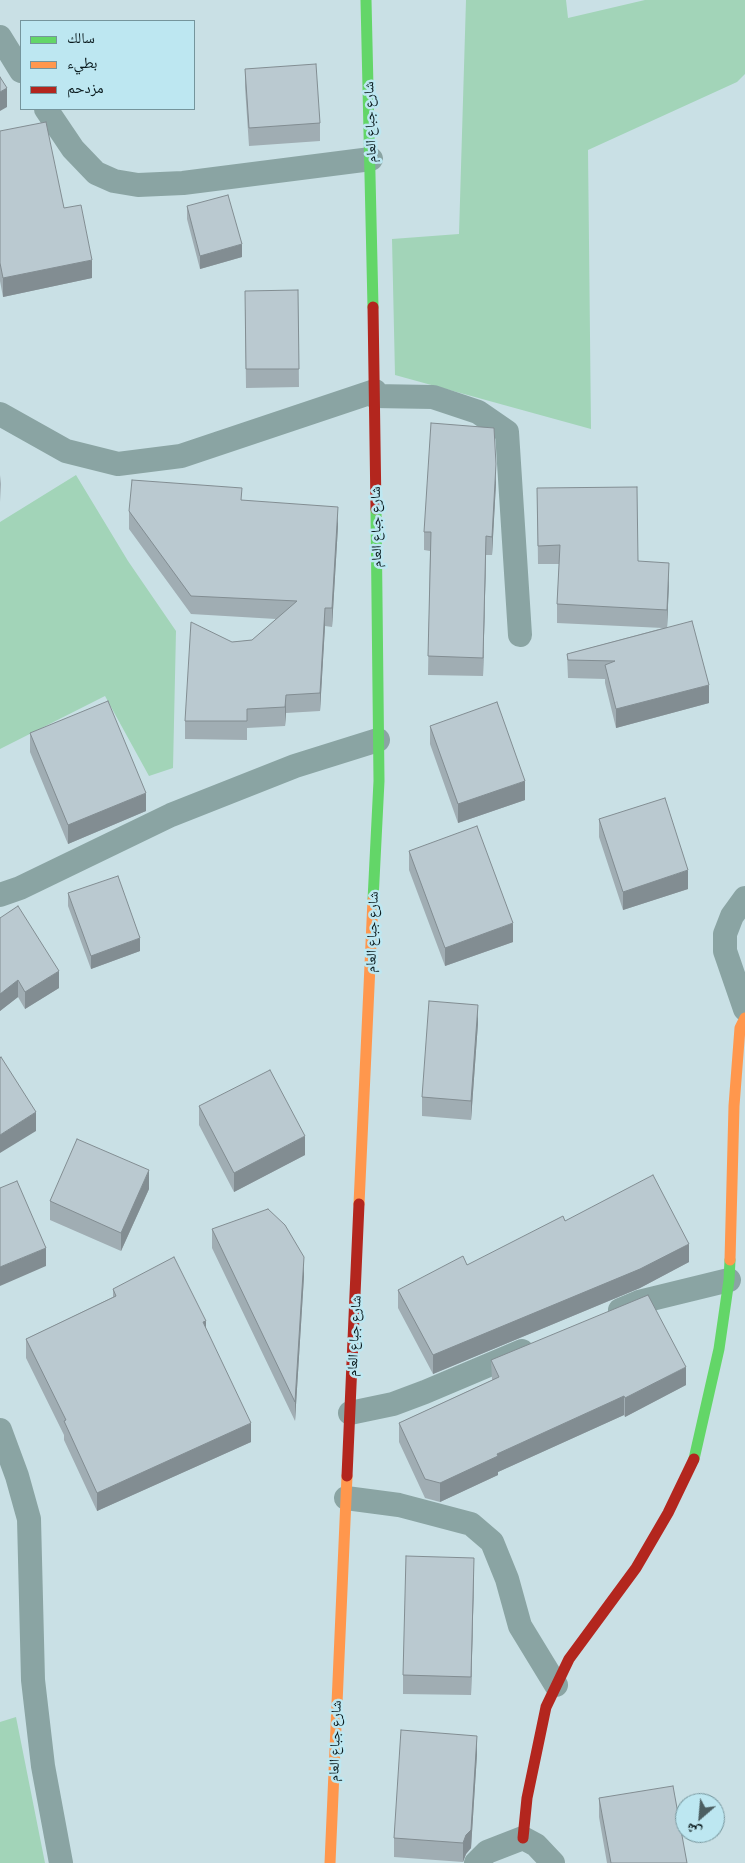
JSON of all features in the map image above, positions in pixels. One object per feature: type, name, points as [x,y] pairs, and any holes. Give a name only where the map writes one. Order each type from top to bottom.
[{"type":"main road","name":"شارع جباع العام","points":[[330,1863],[378,780],[375,393],[366,0]]},
{"type":"main road","points":[[523,1838],[527,1798],[534,1759],[546,1708],[556,1685],[569,1659],[636,1568],[668,1513],[694,1460],[720,1349],[729,1280],[734,1106],[740,1028],[745,1018]]},
{"type":"street","points":[[0,37],[20,69]]},
{"type":"street","points":[[47,110],[73,149],[96,173],[114,181],[138,185],[183,183],[371,160]]},
{"type":"street","points":[[0,414],[66,451],[118,464],[181,456],[375,393],[433,398],[478,412],[508,432],[520,635]]},
{"type":"street","points":[[0,895],[20,888],[171,815],[295,766],[378,740]]},
{"type":"street","points":[[745,898],[732,916],[725,934],[725,950],[745,1009]]},
{"type":"street","points":[[602,1317],[638,1302],[729,1280]]},
{"type":"street","points":[[350,1413],[393,1404],[426,1392],[539,1343]]},
{"type":"street","points":[[0,1430],[17,1476],[29,1519],[33,1680],[43,1766],[61,1863]]},
{"type":"street","points":[[346,1498],[399,1505],[471,1524],[492,1542],[507,1579],[520,1626],[556,1685]]},
{"type":"street","points":[[476,1863],[487,1852],[523,1838],[536,1845],[553,1863]]},
{"type":"green space","points":[[466,0],[566,0],[568,18],[645,0],[745,0],[745,74],[737,82],[588,150],[591,429],[395,375],[392,239],[459,234]]},
{"type":"green space","points":[[76,475],[128,561],[176,631],[173,768],[149,776],[105,696],[0,749],[0,522]]},
{"type":"green space","points":[[16,1717],[45,1863],[0,1863],[0,1722]]},
{"type":"building","points":[[316,64],[320,123],[249,128],[245,69]]},
{"type":"building","points":[[0,77],[7,88],[0,92]]},
{"type":"building","points":[[46,122],[64,208],[81,205],[92,260],[3,278],[0,263],[0,131]]},
{"type":"building","points":[[228,195],[242,244],[200,256],[187,206]]},
{"type":"building","points":[[298,290],[299,369],[246,369],[245,291]]},
{"type":"building","points":[[431,423],[494,428],[496,464],[492,537],[486,536],[483,658],[428,656],[431,532],[424,532]]},
{"type":"building","points":[[132,480],[242,488],[241,500],[338,507],[332,608],[325,608],[320,693],[286,695],[285,707],[247,709],[247,721],[185,721],[191,622],[232,642],[252,640],[297,601],[191,596],[129,511]]},
{"type":"building","points":[[637,487],[638,561],[669,563],[667,610],[557,604],[560,545],[538,546],[537,488]]},
{"type":"building","points":[[692,621],[709,685],[616,709],[605,665],[615,661],[568,660],[567,654]]},
{"type":"building","points":[[108,701],[146,793],[68,825],[30,733]]},
{"type":"building","points":[[497,702],[525,781],[458,804],[430,726]]},
{"type":"building","points":[[665,798],[688,870],[623,892],[599,819]]},
{"type":"building","points":[[477,826],[513,923],[445,948],[409,851]]},
{"type":"building","points":[[118,876],[140,938],[91,956],[68,893]]},
{"type":"building","points":[[18,906],[59,971],[25,992],[18,980],[0,994],[0,918]]},
{"type":"building","points":[[429,1001],[478,1005],[471,1101],[422,1097]]},
{"type":"building","points":[[0,1058],[36,1112],[0,1135]]},
{"type":"building","points":[[270,1070],[305,1136],[234,1173],[199,1106]]},
{"type":"building","points":[[77,1139],[149,1170],[121,1233],[50,1201]]},
{"type":"building","points":[[653,1175],[689,1244],[640,1269],[433,1355],[398,1290],[463,1256],[467,1265],[563,1216],[565,1221]]},
{"type":"building","points":[[17,1181],[46,1248],[0,1267],[0,1188]]},
{"type":"building","points":[[268,1209],[285,1225],[304,1257],[295,1402],[212,1229]]},
{"type":"building","points":[[174,1257],[206,1321],[203,1322],[251,1423],[97,1493],[64,1421],[66,1420],[26,1339],[116,1296],[113,1289]]},
{"type":"building","points":[[648,1295],[686,1367],[625,1398],[624,1396],[497,1454],[498,1456],[440,1483],[425,1479],[399,1423],[499,1377],[491,1360]]},
{"type":"building","points":[[406,1556],[474,1558],[471,1677],[403,1675]]},
{"type":"building","points":[[401,1730],[477,1736],[471,1830],[466,1835],[463,1843],[394,1838]]},
{"type":"building","points":[[673,1786],[675,1797],[675,1843],[683,1843],[687,1863],[611,1863],[599,1798]]},
{"type":"traffic: fast","points":[[366,0],[373,307]]},
{"type":"traffic: fast","points":[[373,900],[379,781],[376,509]]},
{"type":"traffic: fast","points":[[694,1459],[719,1349],[730,1260]]},
{"type":"traffic: slow","points":[[359,1204],[373,900]]},
{"type":"traffic: slow","points":[[730,1260],[734,1106],[740,1028],[745,1018]]},
{"type":"traffic: slow","points":[[330,1863],[347,1476]]},
{"type":"traffic: jam","points":[[373,307],[376,509]]},
{"type":"traffic: jam","points":[[347,1476],[359,1204]]},
{"type":"traffic: jam","points":[[523,1838],[527,1798],[546,1707],[569,1659],[636,1568],[668,1513],[694,1459]]}]
